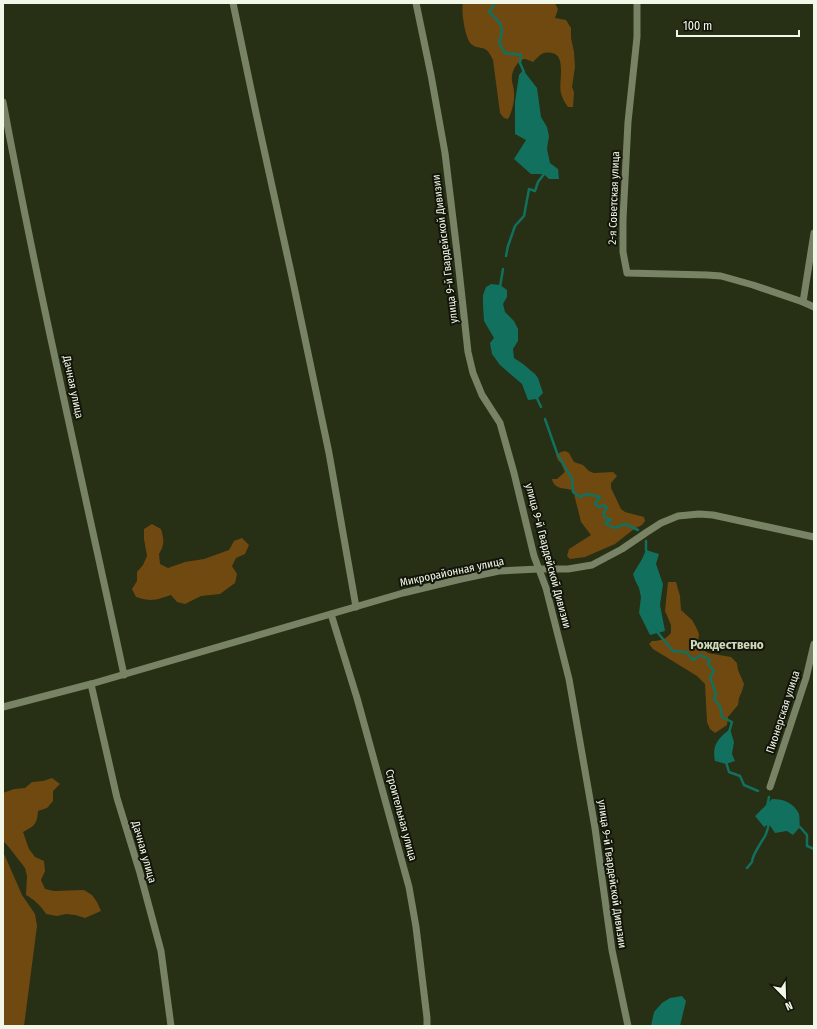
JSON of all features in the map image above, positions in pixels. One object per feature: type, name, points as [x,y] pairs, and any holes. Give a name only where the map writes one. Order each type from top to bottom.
[{"type":"street","points":[[233,3],[329,454],[356,606]]},
{"type":"street","name":"улица 9-й Гвардейской Дивизии","points":[[416,3],[445,152],[468,352],[473,373],[482,395],[500,422],[534,556],[546,588],[569,679],[595,828],[612,950],[628,1026]]},
{"type":"street","name":"2-я Советская улица","points":[[637,3],[637,37],[628,122],[623,219],[623,252],[627,273],[721,276],[752,285],[814,307]]},
{"type":"street","name":"Дачная улица","points":[[3,102],[17,179],[124,675]]},
{"type":"street","points":[[803,302],[814,233]]},
{"type":"street","name":"Микрорайонная улица","points":[[3,707],[124,675],[356,606],[461,579],[499,571],[568,569],[592,565],[622,550],[661,523],[678,516],[699,514],[713,515],[814,537]]},
{"type":"street","name":"Строительная улица","points":[[331,614],[358,698],[408,886],[416,927],[427,1026]]},
{"type":"street","name":"Пионерская улица","points":[[770,786],[806,678],[814,644]]},
{"type":"street","name":"Дачная улица","points":[[91,684],[117,798],[140,873],[160,951],[170,1026]]},
{"type":"shaded area","points":[[463,3],[555,3],[558,9],[555,18],[566,20],[571,28],[575,67],[572,87],[574,92],[573,107],[568,107],[561,95],[561,64],[557,55],[545,53],[533,62],[524,59],[516,66],[512,74],[514,90],[513,106],[508,119],[504,118],[500,113],[493,60],[488,51],[474,46],[469,41],[464,24]]},
{"type":"shaded area","points":[[565,451],[569,453],[574,462],[583,465],[589,471],[594,473],[613,472],[617,476],[611,483],[611,488],[621,509],[625,512],[644,517],[645,521],[642,525],[634,529],[615,544],[585,557],[570,559],[567,556],[569,549],[591,535],[581,522],[572,490],[555,485],[552,479],[557,479],[565,472],[556,455]]},
{"type":"shaded area","points":[[152,524],[161,529],[163,542],[159,554],[160,564],[168,568],[185,562],[204,559],[229,550],[234,541],[242,538],[249,545],[245,554],[236,558],[232,566],[237,574],[235,583],[220,594],[201,596],[185,604],[177,602],[171,595],[154,600],[146,600],[136,597],[132,589],[137,581],[137,572],[143,565],[147,556],[144,529]]},
{"type":"shaded area","points":[[668,582],[676,582],[680,596],[681,610],[692,620],[696,627],[699,634],[698,641],[701,648],[708,653],[731,657],[737,663],[738,670],[744,684],[738,705],[728,717],[727,725],[715,733],[710,729],[707,722],[705,684],[697,676],[653,649],[649,644],[652,641],[661,640],[667,637],[671,633],[671,625],[665,611]]},
{"type":"shaded area","points":[[52,778],[60,784],[53,791],[53,801],[47,808],[38,811],[36,822],[23,832],[29,849],[35,857],[44,861],[45,871],[41,880],[45,889],[54,891],[84,890],[92,895],[101,911],[85,918],[66,914],[57,916],[46,914],[38,903],[26,895],[27,876],[25,868],[3,841],[3,793],[14,789],[25,788],[32,782]]},
{"type":"shaded area","points":[[3,853],[22,895],[35,914],[37,926],[24,1026],[3,1026]]},
{"type":"water","points":[[523,70],[537,88],[541,117],[547,127],[549,136],[547,149],[550,163],[558,169],[559,179],[549,179],[544,174],[531,174],[514,159],[526,140],[515,134],[515,102],[519,75]]},
{"type":"water","points":[[491,284],[500,285],[507,290],[507,297],[503,304],[505,312],[514,321],[518,329],[518,341],[513,349],[514,358],[538,378],[543,393],[537,399],[528,400],[522,384],[500,365],[492,354],[490,343],[494,338],[484,321],[483,305],[483,295],[486,287]]},
{"type":"water","points":[[646,550],[659,554],[656,564],[663,584],[660,605],[665,631],[650,635],[639,613],[641,597],[633,574]]},
{"type":"water","points":[[730,729],[734,742],[732,754],[735,761],[726,764],[715,761],[715,746],[719,739]]},
{"type":"water","points":[[772,799],[788,802],[797,810],[799,814],[800,827],[793,835],[787,831],[775,833],[769,824],[764,827],[755,816]]},
{"type":"water","points":[[682,996],[686,1001],[680,1026],[651,1026],[654,1012],[662,1003],[670,998]]},
{"type":"waterway","points":[[495,3],[489,12],[501,25],[502,33],[499,43],[505,53],[521,55],[520,63],[524,72]]},
{"type":"waterway","points":[[506,256],[515,226],[524,216],[529,189],[535,191],[544,172]]},
{"type":"waterway","points":[[500,287],[503,269]]},
{"type":"waterway","points":[[536,396],[541,407]]},
{"type":"waterway","points":[[545,419],[557,453],[572,479],[573,492],[580,497],[587,494],[600,497],[595,504],[599,507],[604,505],[607,508],[604,512],[604,517],[611,520],[605,523],[614,528],[625,524],[638,530]]},
{"type":"waterway","points":[[646,541],[647,553]]},
{"type":"waterway","points":[[658,630],[658,633],[673,651],[686,652],[693,660],[701,655],[710,660],[708,664],[714,671],[710,677],[716,694],[714,699],[720,706],[722,717],[732,722],[729,732]]},
{"type":"waterway","points":[[726,762],[729,772],[740,776],[744,785],[758,791]]},
{"type":"waterway","points":[[767,807],[769,797]]},
{"type":"waterway","points":[[747,868],[752,862],[752,859],[765,836],[769,823]]},
{"type":"waterway","points":[[797,827],[800,827],[807,835],[807,846],[814,849]]},
{"type":"district","name":"Рождествено","points":[[727,644]]}]
